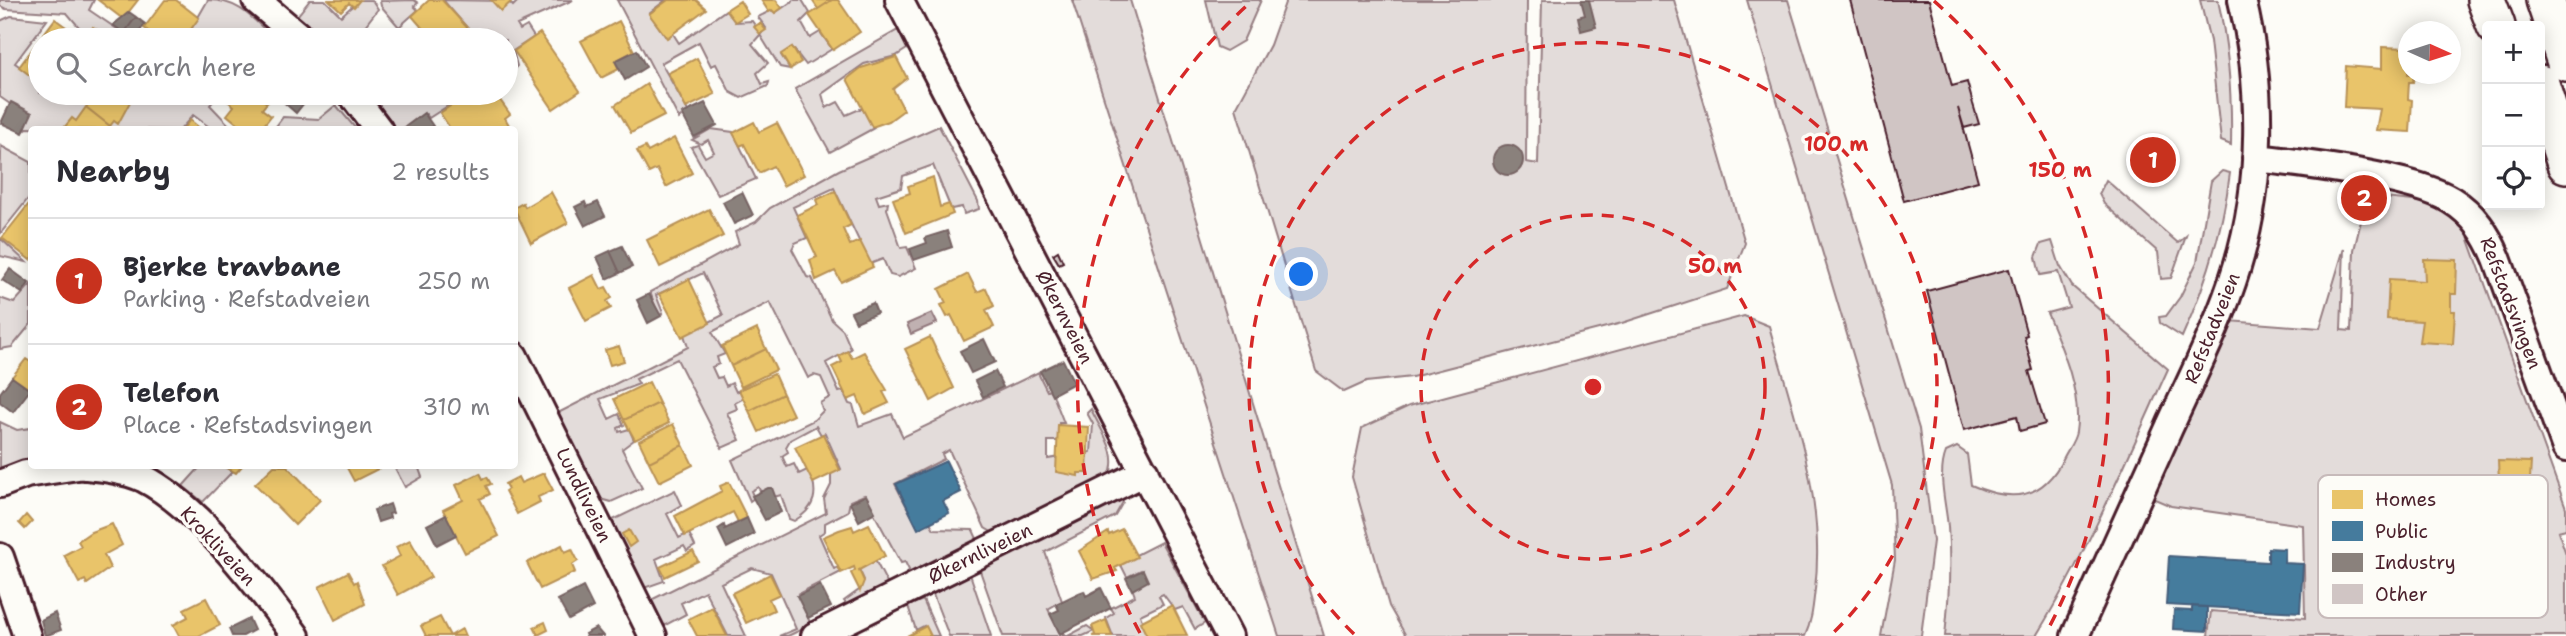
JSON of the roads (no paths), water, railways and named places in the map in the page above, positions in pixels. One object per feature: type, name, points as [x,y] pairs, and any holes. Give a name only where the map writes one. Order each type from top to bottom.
[{"type":"highway","points":[[2486,0],[2494,21]]},
{"type":"highway","points":[[2512,0],[2519,21]]},
{"type":"highway","points":[[2544,0],[2566,62]]},
{"type":"highway","points":[[2545,99],[2566,164]]},
{"type":"highway","points":[[2545,142],[2566,186]]},
{"type":"street","points":[[256,0],[289,28]]},
{"type":"street","name":"Økernveien","points":[[899,0],[1228,636]]},
{"type":"street","name":"Refstadveien","points":[[2075,636],[2221,314],[2244,242],[2256,159],[2254,68],[2242,0]]},
{"type":"street","points":[[360,105],[376,126]]},
{"type":"street","name":"Refstadsvingen","points":[[2256,159],[2359,174],[2421,187],[2438,192],[2466,210],[2488,237],[2497,258],[2566,448]]},
{"type":"street","name":"Lundliveien","points":[[518,364],[653,636]]},
{"type":"street","points":[[0,484],[26,474],[58,469]]},
{"type":"street","name":"Krokliveien","points":[[100,469],[141,477],[172,496],[202,524],[296,636]]},
{"type":"street","name":"Økernliveien","points":[[815,636],[1145,472]]},
{"type":"street","points":[[0,557],[27,636]]},
{"type":"place","name":"Bjerke travbane","points":[[2153,160]]},
{"type":"place","name":"Telefon","points":[[2364,198]]}]
